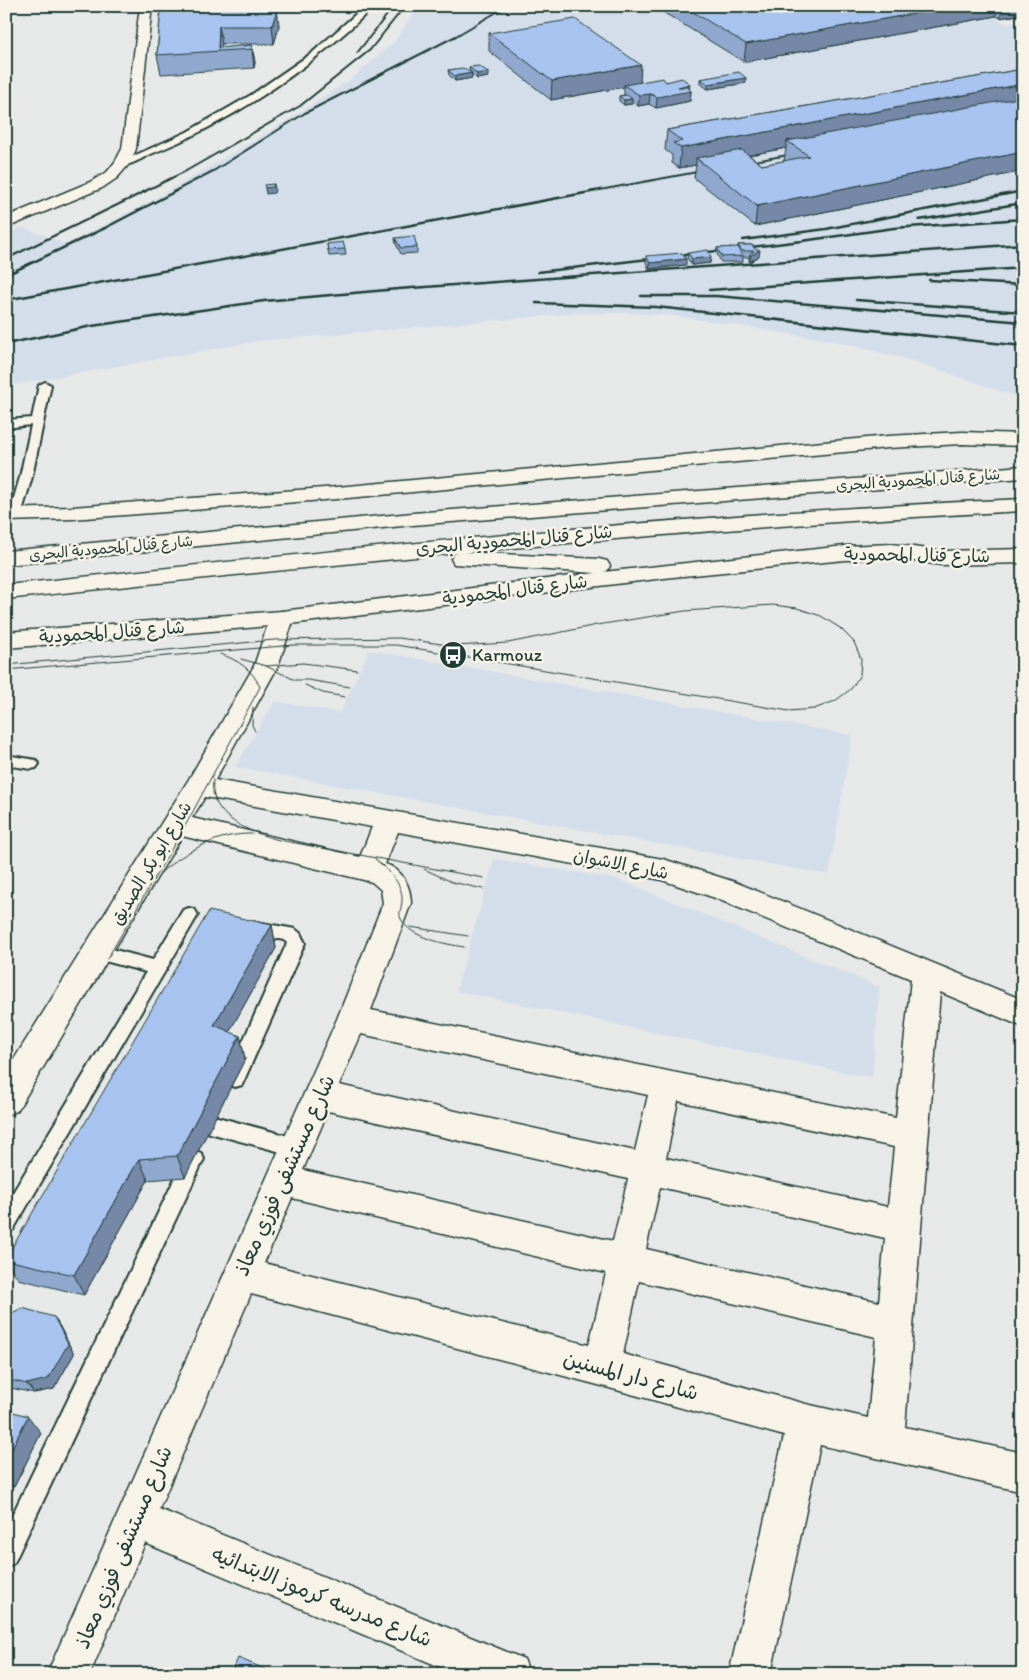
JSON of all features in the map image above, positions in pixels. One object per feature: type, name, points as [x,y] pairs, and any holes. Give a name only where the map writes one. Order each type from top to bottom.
[{"type":"street","points":[[6,223],[96,184],[112,175],[122,163],[129,149],[146,6]]},
{"type":"street","points":[[11,515],[72,513],[337,494],[888,442],[962,438],[1023,440]]},
{"type":"street","name":"شارع قنال المحمودية البحرى","points":[[6,558],[413,519],[1023,472]]},
{"type":"street","name":"شارع قنال المحمودية البحرى","points":[[6,592],[364,554],[624,531],[855,514],[1023,505]]},
{"type":"street","name":"شارع قنال المحمودية","points":[[6,640],[282,618],[397,606],[673,570],[877,551],[942,558],[1023,556]]},
{"type":"street","points":[[364,554],[673,570]]},
{"type":"street","name":"شارع ابو بكر الصديق","points":[[6,1101],[198,786],[266,666],[282,618]]},
{"type":"street","name":"شارع الاشوان","points":[[198,786],[678,875],[725,890],[927,972],[1023,1014]]},
{"type":"street","points":[[369,869],[389,820]]},
{"type":"street","name":"شارع مستشفى فوزي معاذ","points":[[68,1674],[352,1019],[397,903],[397,892],[392,881],[381,873],[175,824]]},
{"type":"street","points":[[885,1440],[927,972]]},
{"type":"street","points":[[352,1019],[911,1136]]},
{"type":"street","points":[[602,1367],[666,1085]]},
{"type":"street","points":[[319,1095],[903,1226]]},
{"type":"street","points":[[281,1180],[895,1324]]},
{"type":"street","name":"شارع دار المسنين","points":[[241,1274],[602,1367],[806,1423],[1023,1473]]},
{"type":"street","points":[[750,1674],[806,1423]]},
{"type":"street","name":"شارع مدرسه كرموز الابتدائيه","points":[[134,1519],[509,1674]]},
{"type":"lane","points":[[122,163],[182,139],[264,92],[318,54],[370,6]]},
{"type":"lane","points":[[11,515],[26,477],[45,385]]},
{"type":"lane","points":[[6,424],[37,421]]},
{"type":"lane","points":[[6,760],[31,764]]},
{"type":"lane","points":[[6,1223],[189,915]]},
{"type":"lane","points":[[6,1555],[218,1110],[246,1058],[296,943],[289,934],[246,927]]},
{"type":"lane","points":[[96,952],[158,968]]},
{"type":"lane","points":[[218,1110],[296,1147]]},
{"type":"shaded area","points":[[418,6],[972,6],[1006,24],[1023,22],[1023,399],[913,361],[834,341],[676,316],[632,313],[581,313],[259,341],[6,386],[6,234],[22,227],[66,244],[147,203],[272,130],[351,79],[395,41]]},
{"type":"shaded area","points":[[369,650],[852,735],[829,875],[235,767],[275,701],[340,713]]},
{"type":"shaded area","points":[[494,859],[617,879],[880,987],[872,1078],[456,991]]},
{"type":"building","points":[[683,6],[956,6],[746,44]]},
{"type":"building","points":[[161,7],[277,9],[272,26],[219,26],[218,48],[252,45],[252,49],[157,55]]},
{"type":"building","points":[[575,19],[641,65],[552,81],[489,33]]},
{"type":"building","points":[[479,66],[488,72],[477,74],[469,67]]},
{"type":"building","points":[[463,68],[472,73],[455,76],[448,70]]},
{"type":"building","points":[[1023,69],[1023,84],[681,148],[673,143],[682,141],[667,130]]},
{"type":"building","points":[[739,72],[746,78],[708,84],[700,79]]},
{"type":"building","points":[[663,78],[666,82],[682,78],[690,84],[678,87],[688,87],[691,91],[657,97],[650,94],[639,95],[624,85]]},
{"type":"building","points":[[627,95],[632,99],[624,100],[619,96]]},
{"type":"building","points":[[1023,97],[1023,152],[757,206],[696,158],[742,150],[762,165],[809,156],[787,141]]},
{"type":"building","points":[[274,184],[273,187],[265,188],[264,185]]},
{"type":"building","points":[[414,236],[417,247],[401,248],[395,238]]},
{"type":"building","points":[[343,242],[345,249],[328,250],[327,244]]},
{"type":"building","points":[[738,245],[752,245],[756,250],[760,250],[750,256],[754,251],[742,251]]},
{"type":"building","points":[[738,247],[743,256],[722,257],[717,248]]},
{"type":"building","points":[[708,250],[711,257],[692,259],[688,253]]},
{"type":"building","points":[[682,253],[686,259],[650,263],[646,256]]},
{"type":"building","points":[[209,911],[272,925],[214,1025],[240,1036],[177,1156],[139,1159],[74,1275],[6,1260],[6,1258]]},
{"type":"building","points":[[22,1308],[54,1317],[68,1344],[48,1379],[27,1384],[6,1379],[6,1316]]},
{"type":"building","points":[[6,1410],[28,1416],[6,1460]]},
{"type":"building","points":[[238,1658],[277,1674],[231,1674]]},
{"type":"tram line","points":[[6,665],[274,640],[399,638],[455,646],[508,643],[597,625],[685,611],[773,605],[797,608],[821,616],[840,628],[854,642],[861,659],[860,675],[851,689],[835,701],[814,709],[789,711],[396,645],[294,645],[6,670]]},
{"type":"tram line","points":[[107,959],[185,826],[260,687],[249,670],[233,659],[220,654]]},
{"type":"tram line","points":[[241,659],[266,666]]},
{"type":"tram line","points":[[266,666],[303,663],[357,670]]},
{"type":"tram line","points":[[266,666],[295,680],[308,680],[350,687]]},
{"type":"tram line","points":[[305,685],[323,693],[345,697]]},
{"type":"tram line","points":[[253,707],[252,725],[255,731]]},
{"type":"tram line","points":[[213,780],[213,793],[217,804],[224,814],[244,828],[256,833],[279,840],[484,878]]},
{"type":"tram line","points":[[160,873],[181,857],[203,845],[239,834],[252,834]]},
{"type":"tram line","points":[[375,859],[389,872],[400,888],[402,894],[400,917],[406,926],[429,939],[464,947]]},
{"type":"tram line","points":[[424,869],[452,882],[483,889]]},
{"type":"tram line","points":[[410,927],[468,936]]},
{"type":"railway","points":[[357,53],[394,6]]},
{"type":"railway","points":[[143,192],[186,171],[300,106],[370,50],[405,6]]},
{"type":"railway","points":[[173,192],[215,170],[305,113],[456,36],[507,6]]},
{"type":"railway","points":[[743,163],[799,153]]},
{"type":"railway","points":[[589,192],[708,170]]},
{"type":"railway","points":[[6,259],[146,191]]},
{"type":"railway","points":[[6,275],[105,228],[176,191]]},
{"type":"railway","points":[[6,300],[596,191]]},
{"type":"railway","points":[[743,240],[826,229],[1023,191],[1018,192]]},
{"type":"railway","points":[[919,220],[1023,203]]},
{"type":"railway","points":[[538,272],[802,241],[894,228],[1023,219]]},
{"type":"railway","points":[[6,344],[92,326],[264,301],[398,289],[1023,244]]},
{"type":"railway","points":[[709,290],[1023,268]]},
{"type":"railway","points":[[929,280],[1023,285]]},
{"type":"railway","points":[[641,296],[716,296],[1023,322]]},
{"type":"railway","points":[[856,300],[1023,312]]},
{"type":"railway","points":[[536,303],[656,307],[1023,346]]},
{"type":"place","name":"Karmouz","points":[[453,655]]}]
